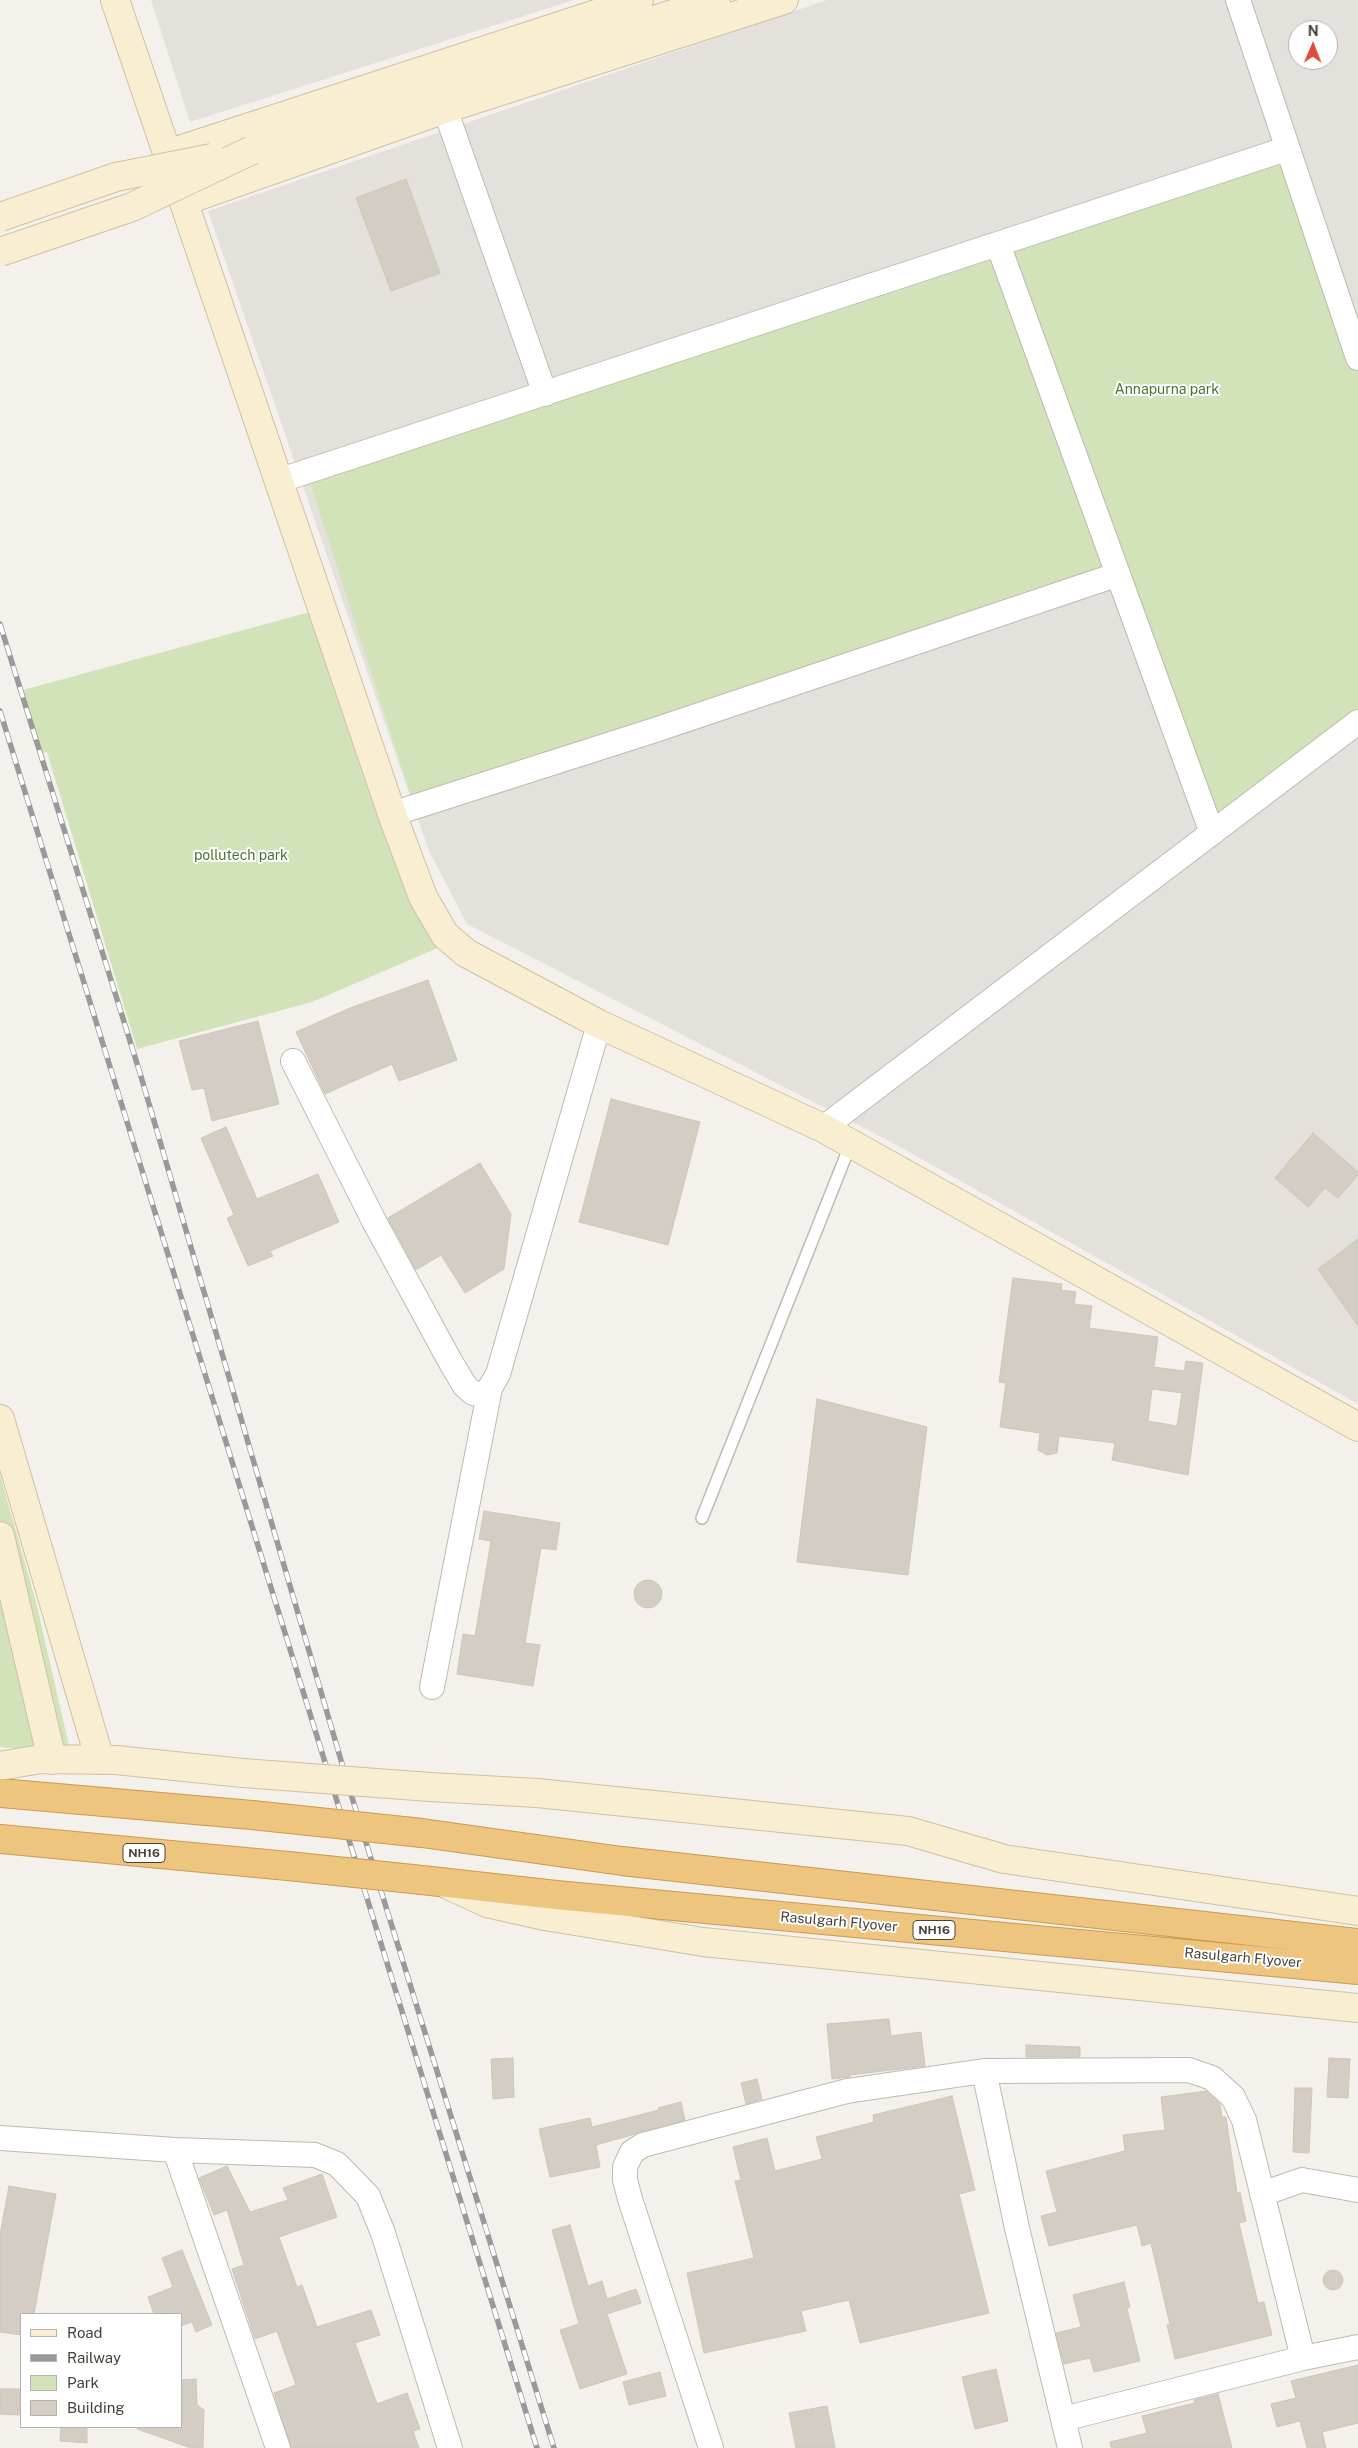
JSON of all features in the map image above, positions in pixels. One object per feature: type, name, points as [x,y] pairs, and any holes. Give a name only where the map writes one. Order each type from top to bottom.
[{"type":"highway","name":"Rasulgarh Flyover","points":[[0,1793],[252,1815],[422,1833],[622,1860],[1358,1943]]},
{"type":"highway","name":"NH16","points":[[0,1839],[431,1881]]},
{"type":"highway","name":"Rasulgarh Flyover","points":[[431,1881],[556,1895],[1358,1970]]},
{"type":"street","points":[[115,0],[392,814],[423,897],[445,935],[466,953],[599,1024],[823,1128],[1358,1428]]},
{"type":"street","points":[[167,154],[639,0]]},
{"type":"street","points":[[0,217],[116,177],[252,150],[716,0]]},
{"type":"street","points":[[184,201],[445,109],[784,0]]},
{"type":"street","points":[[1238,0],[1286,149],[1358,358]]},
{"type":"street","points":[[445,109],[545,394]]},
{"type":"street","points":[[278,481],[1286,149]]},
{"type":"street","points":[[0,252],[132,207],[252,150]]},
{"type":"street","points":[[998,244],[1116,575],[1212,833]]},
{"type":"street","points":[[392,814],[654,730],[1116,575]]},
{"type":"street","points":[[823,1128],[1358,722]]},
{"type":"street","points":[[432,1687],[490,1388],[498,1374],[599,1024]]},
{"type":"street","points":[[293,1061],[374,1222],[465,1386],[473,1393],[482,1394],[490,1388]]},
{"type":"street","points":[[0,1418],[100,1760]]},
{"type":"street","points":[[0,1536],[52,1760]]},
{"type":"street","points":[[0,1766],[52,1760],[100,1760],[244,1773],[536,1793],[908,1831],[1004,1859],[1358,1912]]},
{"type":"street","points":[[431,1881],[487,1903],[545,1916],[704,1942],[1358,2008]]},
{"type":"street","points":[[711,2448],[627,2186],[625,2167],[632,2152],[643,2145],[847,2091],[984,2072],[1189,2070],[1212,2078],[1233,2097],[1244,2120],[1303,2358]]},
{"type":"street","points":[[984,2072],[1017,2228],[1070,2448]]},
{"type":"street","points":[[0,2138],[175,2150],[315,2155],[337,2164],[368,2196],[383,2234],[450,2448]]},
{"type":"street","points":[[175,2150],[278,2448]]},
{"type":"street","points":[[1262,2194],[1302,2180],[1358,2190]]},
{"type":"street","points":[[1063,2418],[1303,2358],[1358,2347]]},
{"type":"lane","points":[[702,1518],[850,1143]]},
{"type":"shaded area","points":[[151,0],[574,0],[190,122]]},
{"type":"shaded area","points":[[827,0],[1358,0],[1358,1404],[891,1142],[467,924],[429,851],[208,211]]},
{"type":"green space","name":"Annapurna park","points":[[1286,149],[1358,359],[1358,722],[1212,833],[1117,575],[414,806],[307,473]]},
{"type":"green space","name":"pollutech park","points":[[321,609],[447,944],[312,1002],[137,1049],[47,752],[41,754],[23,690]]},
{"type":"green space","points":[[0,1475],[36,1602],[71,1755],[0,1747]]},
{"type":"building","points":[[406,179],[440,273],[391,291],[356,198]]},
{"type":"building","points":[[428,980],[457,1060],[399,1081],[392,1064],[325,1094],[296,1032],[350,1008]]},
{"type":"building","points":[[258,1021],[279,1104],[212,1121],[204,1088],[192,1090],[179,1041]]},
{"type":"building","points":[[611,1099],[700,1122],[668,1245],[579,1222]]},
{"type":"building","points":[[226,1127],[257,1199],[318,1174],[339,1222],[270,1251],[273,1256],[248,1266],[227,1218],[234,1215],[201,1138]]},
{"type":"building","points":[[1313,1133],[1358,1172],[1358,1175],[1338,1198],[1325,1188],[1308,1207],[1275,1178]]},
{"type":"building","points":[[480,1163],[511,1214],[504,1269],[465,1293],[441,1255],[416,1270],[388,1218]]},
{"type":"building","points":[[1358,1239],[1358,1326],[1318,1269]]},
{"type":"building","points":[[1013,1278],[1062,1284],[1061,1290],[1076,1292],[1074,1304],[1092,1306],[1089,1328],[1158,1337],[1154,1367],[1184,1371],[1186,1361],[1203,1363],[1188,1475],[1112,1460],[1115,1443],[1059,1436],[1057,1453],[1047,1455],[1038,1450],[1040,1433],[1000,1427],[1006,1383],[999,1382]],"holes":[[[1152,1389],[1182,1393],[1177,1426],[1148,1421]]]},
{"type":"building","points":[[817,1399],[927,1427],[908,1575],[797,1562]]},
{"type":"building","points":[[484,1511],[560,1523],[556,1550],[541,1548],[525,1643],[540,1645],[533,1686],[457,1674],[463,1634],[475,1636],[491,1541],[479,1539]]},
{"type":"building","points":[[648,1580],[658,1584],[662,1594],[658,1604],[648,1608],[638,1604],[634,1594],[638,1584]]},
{"type":"building","points":[[889,2019],[891,2036],[921,2032],[925,2066],[832,2079],[827,2024]]},
{"type":"building","points":[[1026,2045],[1080,2047],[1080,2057],[1026,2057]]},
{"type":"building","points":[[513,2058],[514,2097],[493,2099],[491,2059]]},
{"type":"building","points":[[1329,2058],[1350,2059],[1348,2098],[1327,2097]]},
{"type":"building","points":[[757,2079],[762,2099],[746,2104],[741,2083]]},
{"type":"building","points":[[1295,2088],[1312,2088],[1309,2153],[1293,2152]]},
{"type":"building","points":[[1206,2091],[1220,2104],[1222,2117],[1226,2117],[1237,2193],[1240,2192],[1246,2221],[1239,2223],[1258,2303],[1264,2302],[1272,2335],[1175,2359],[1167,2325],[1170,2325],[1151,2243],[1142,2246],[1137,2225],[1049,2246],[1041,2216],[1057,2212],[1046,2171],[1125,2151],[1123,2135],[1165,2130],[1161,2097]]},
{"type":"building","points":[[952,2096],[975,2190],[959,2194],[989,2313],[860,2343],[849,2300],[801,2311],[806,2331],[704,2353],[687,2273],[754,2258],[735,2181],[741,2180],[733,2147],[767,2138],[775,2171],[822,2159],[816,2137],[874,2122],[873,2115]]},
{"type":"building","points":[[681,2102],[685,2120],[596,2145],[600,2167],[550,2177],[539,2129],[590,2118],[592,2127],[659,2110],[658,2108]]},
{"type":"building","points":[[227,2166],[250,2212],[288,2200],[283,2188],[322,2174],[337,2217],[279,2237],[297,2287],[302,2285],[317,2327],[371,2310],[380,2335],[355,2343],[377,2404],[407,2393],[420,2429],[413,2431],[419,2448],[291,2448],[274,2393],[296,2385],[277,2331],[255,2339],[232,2269],[244,2265],[227,2210],[214,2215],[199,2178]]},
{"type":"building","points":[[9,2186],[56,2194],[34,2313],[20,2313],[20,2335],[0,2332],[0,2235]]},
{"type":"building","points":[[570,2225],[588,2286],[602,2281],[607,2299],[636,2289],[641,2303],[607,2314],[627,2374],[580,2389],[560,2330],[579,2324],[552,2230]]},
{"type":"building","points":[[182,2250],[212,2325],[196,2332],[192,2322],[182,2326],[182,2313],[154,2313],[148,2297],[173,2287],[162,2258]]},
{"type":"building","points":[[1333,2270],[1340,2273],[1343,2280],[1340,2287],[1333,2290],[1326,2287],[1323,2280],[1326,2273]]},
{"type":"building","points":[[1124,2282],[1130,2307],[1127,2308],[1140,2361],[1094,2372],[1090,2358],[1064,2364],[1056,2333],[1081,2327],[1073,2295]]},
{"type":"building","points":[[1358,2365],[1358,2423],[1322,2432],[1326,2448],[1307,2448],[1300,2421],[1277,2427],[1271,2404],[1296,2398],[1291,2381]]},
{"type":"building","points":[[996,2369],[1008,2421],[975,2429],[962,2377]]},
{"type":"building","points":[[660,2372],[666,2396],[629,2405],[623,2382]]},
{"type":"building","points":[[196,2379],[197,2405],[204,2410],[203,2448],[191,2448],[137,2429],[182,2428],[182,2380]]},
{"type":"building","points":[[0,2389],[20,2389],[19,2415],[0,2414]]},
{"type":"building","points":[[1218,2394],[1232,2448],[1111,2448],[1110,2442],[1147,2433],[1142,2416],[1195,2403],[1194,2400]]},
{"type":"building","points":[[827,2406],[835,2448],[796,2448],[789,2413]]},
{"type":"building","points":[[61,2428],[87,2428],[87,2443],[60,2441]]},
{"type":"railway","points":[[0,624],[140,1073],[350,1791],[554,2448]]},
{"type":"railway","points":[[0,711],[537,2448]]}]
